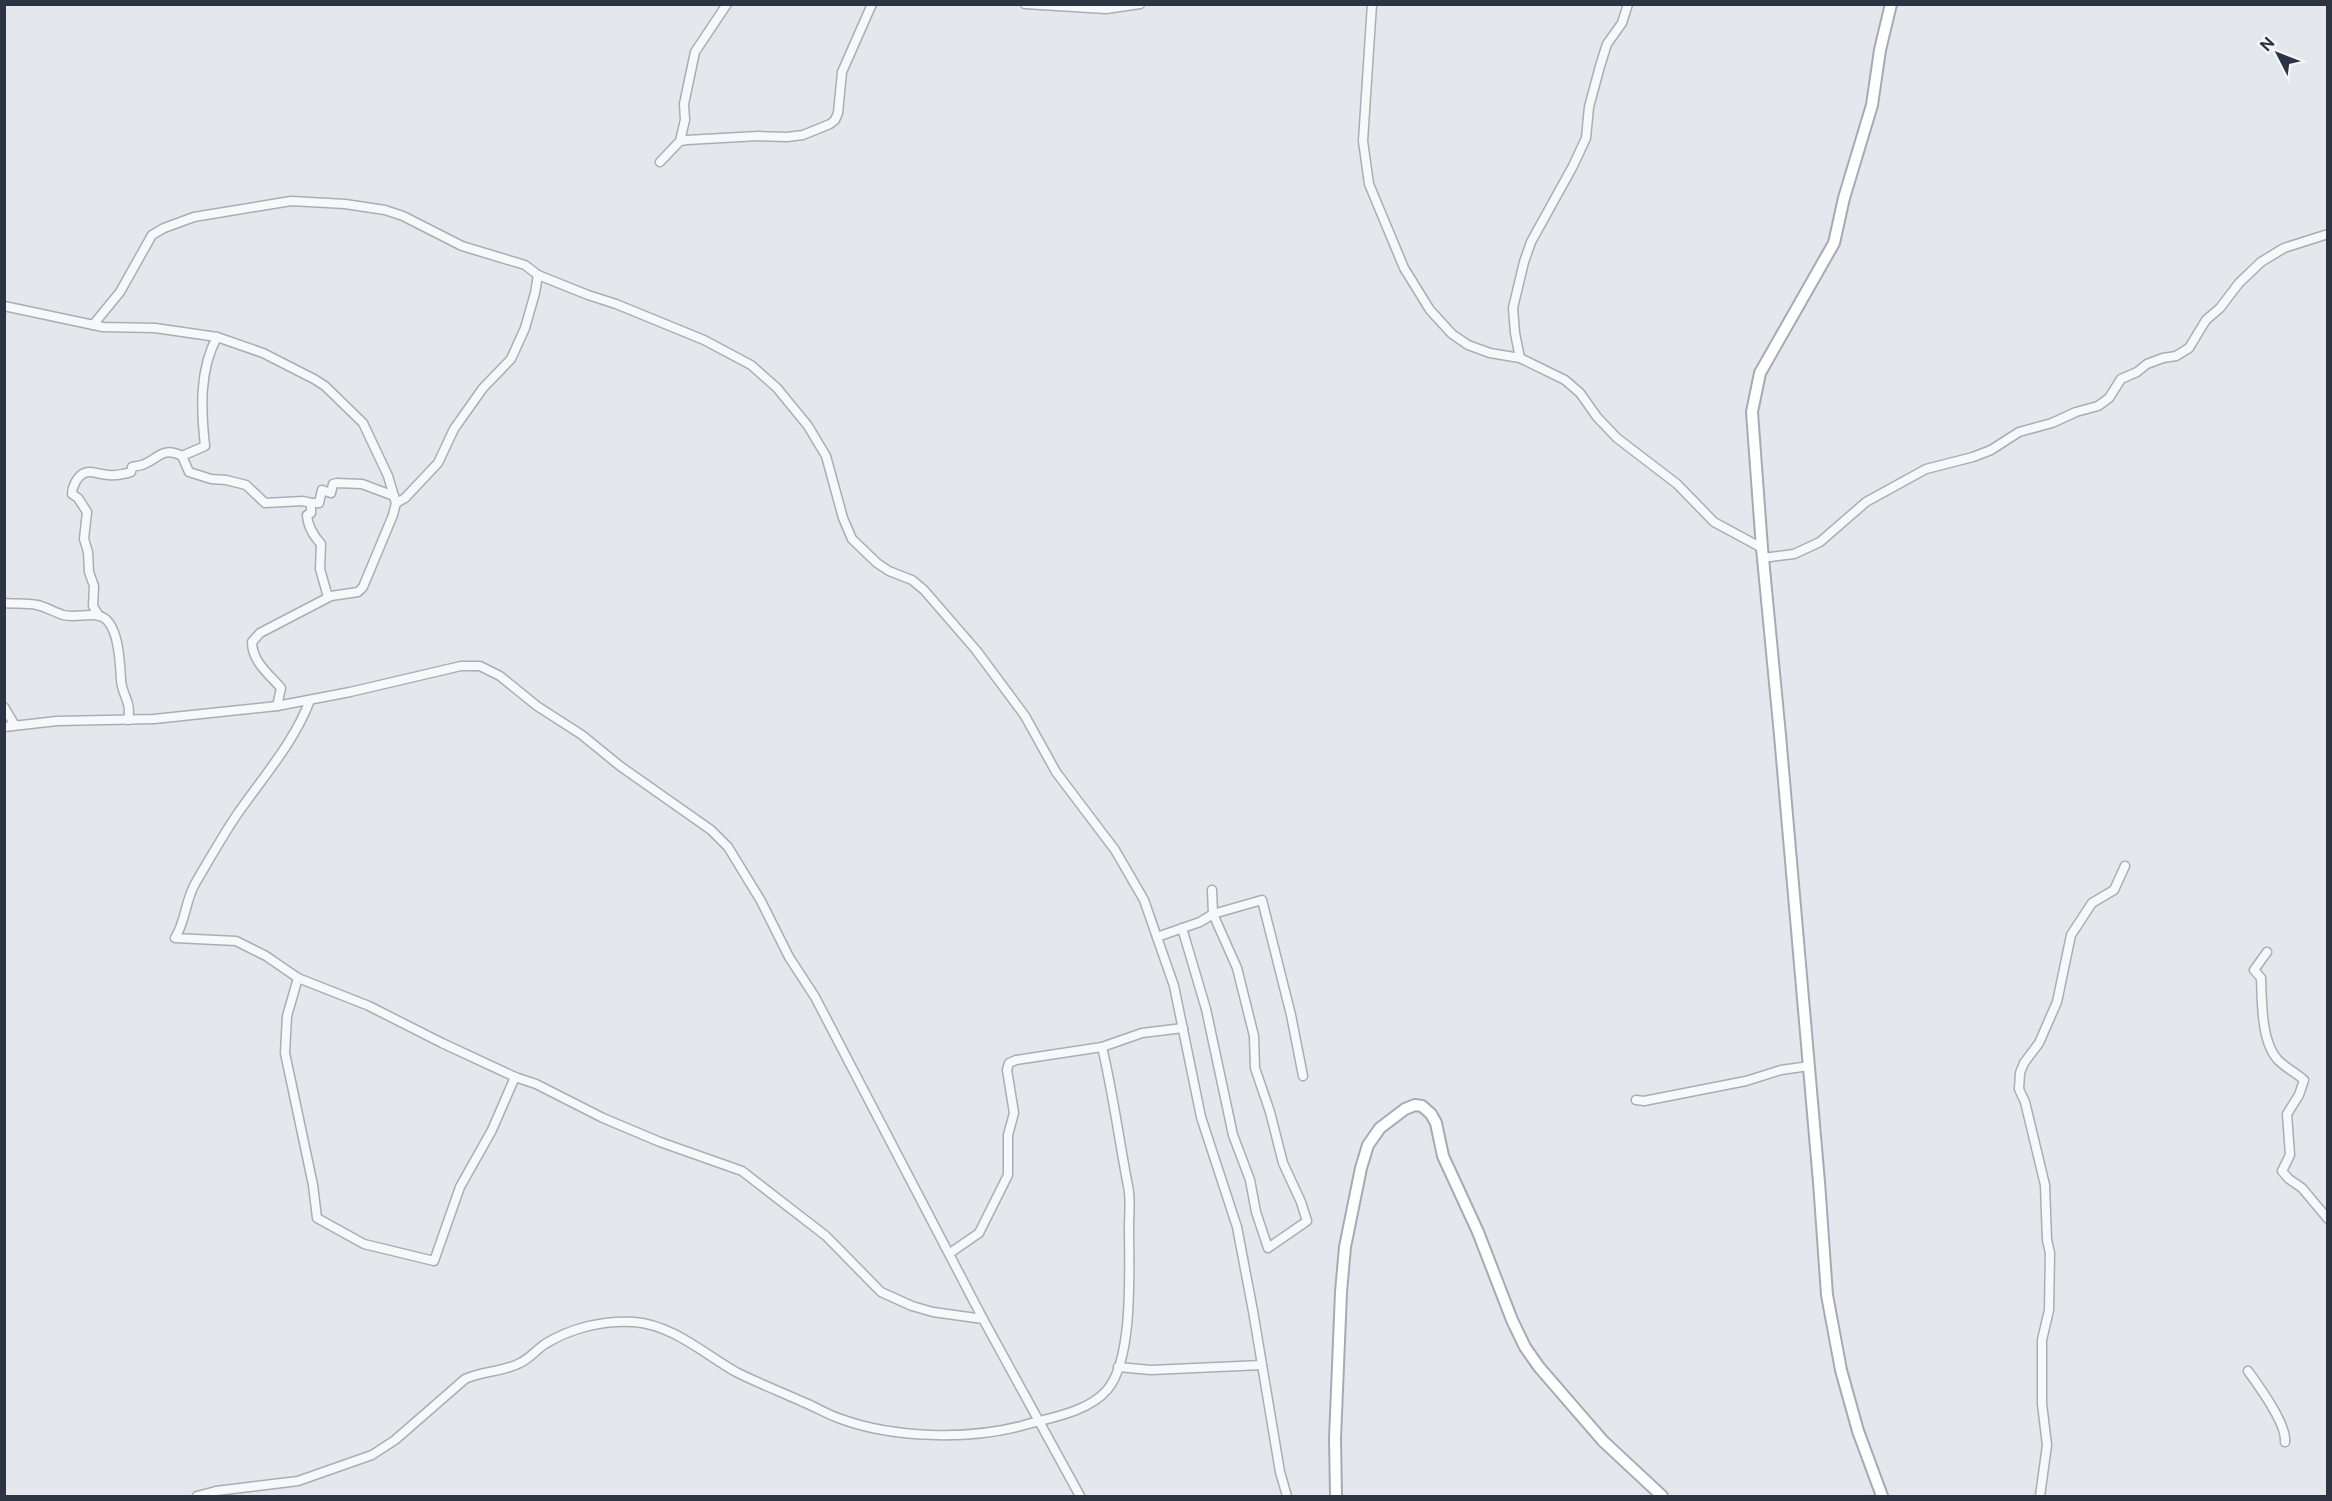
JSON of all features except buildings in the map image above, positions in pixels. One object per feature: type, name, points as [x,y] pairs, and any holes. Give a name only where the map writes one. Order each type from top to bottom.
[{"type":"main road","points":[[1882,1497],[1858,1431],[1841,1370],[1830,1317],[1762,553],[1752,412],[1760,373],[1834,243],[1844,198],[1872,105],[1880,50],[1891,4]]},
{"type":"main road","points":[[1336,1497],[1335,1439],[1341,1292],[1346,1247],[1361,1168],[1368,1145],[1380,1128],[1405,1109],[1415,1105],[1422,1106],[1431,1114],[1436,1123],[1443,1156],[1478,1232],[1524,1347],[1603,1441],[1662,1497]]},
{"type":"street","points":[[660,162],[680,141],[685,120],[684,104],[695,52],[728,4]]},
{"type":"street","points":[[680,141],[758,136],[787,137],[803,135],[830,124],[838,113],[842,72],[872,4]]},
{"type":"street","points":[[1025,4],[1106,9],[1140,4]]},
{"type":"street","points":[[1372,4],[1364,128],[1364,157],[1369,184],[1397,255],[1430,310],[1460,340],[1484,352],[1520,358],[1554,374],[1572,386],[1617,438],[1677,483],[1714,522],[1762,553],[1794,554],[1820,542],[1866,502],[1926,469],[1973,457],[1991,450],[2019,432],[2052,423],[2076,412],[2097,406],[2109,398],[2121,379],[2155,361],[2182,354],[2205,320],[2220,308],[2244,278],[2261,262],[2284,248],[2328,234]]},
{"type":"street","points":[[1520,358],[1513,308],[1524,262],[1531,242],[1586,138],[1591,98],[1599,66],[1607,44],[1622,23],[1628,4]]},
{"type":"street","points":[[93,325],[120,292],[152,235],[164,228],[194,217],[291,201],[345,204],[385,210],[403,216],[462,246],[525,265],[538,275],[616,304],[712,345],[752,365],[777,388],[808,426],[826,456],[843,518],[852,538],[877,563],[889,571],[912,580],[924,590],[988,665],[1025,716],[1061,780],[1115,850],[1144,900],[1174,986],[1201,1117],[1237,1227],[1280,1472],[1287,1497]]},
{"type":"street","points":[[128,720],[129,703],[122,686],[117,643],[110,624],[99,616],[93,606],[94,586],[89,572],[88,552],[84,539],[87,512],[78,498],[72,494],[72,487],[80,475],[90,470],[107,475],[128,473],[131,472],[132,467],[143,465],[163,452],[171,451],[182,456],[189,472],[211,479],[246,485],[265,502],[303,501],[319,504],[322,490],[331,493],[333,484],[337,483],[362,484],[395,500],[405,498],[438,463],[454,429],[483,388],[511,359],[525,328],[538,275]]},
{"type":"street","points":[[4,306],[118,329],[154,328],[217,337],[263,353],[325,386],[363,423],[388,476],[395,500],[384,540],[363,587],[358,592],[328,597],[260,633],[252,642],[252,647],[265,672],[281,688],[277,706]]},
{"type":"street","points":[[182,456],[205,446],[201,411],[205,369],[217,337]]},
{"type":"street","points":[[311,503],[311,513],[307,515],[308,523],[312,534],[321,543],[320,569],[328,597]]},
{"type":"street","points":[[4,603],[34,604],[63,615],[99,616]]},
{"type":"street","points":[[4,727],[14,724],[83,720],[128,720],[277,706],[461,666],[480,666],[500,676],[537,706],[582,735],[620,766],[711,830],[728,847],[761,901],[789,957],[815,997],[983,1319],[1080,1497]]},
{"type":"street","points":[[310,700],[303,719],[235,818],[195,883],[188,898],[182,927],[175,938],[236,941],[266,956],[298,978],[369,1006],[453,1049],[515,1077],[537,1084],[603,1118],[660,1142],[742,1171],[826,1236],[881,1292],[933,1312],[983,1319]]},
{"type":"street","points":[[4,707],[14,724]]},
{"type":"street","points":[[2040,1497],[2047,1445],[2042,1404],[2042,1340],[2049,1310],[2050,1253],[2045,1185],[2025,1102],[2020,1095],[2019,1080],[2022,1067],[2039,1042],[2057,1002],[2066,951],[2074,928],[2092,903],[2114,890],[2126,866]]},
{"type":"street","points":[[1182,928],[1206,1010],[1233,1135],[1250,1180],[1256,1212],[1268,1248],[1307,1221],[1283,1163],[1270,1112],[1255,1068],[1254,1036],[1237,969],[1213,914],[1212,890]]},
{"type":"street","points":[[1157,937],[1200,922],[1213,914],[1262,900],[1291,1015],[1303,1076]]},
{"type":"street","points":[[2267,952],[2254,971],[2261,978],[2261,1004],[2270,1044],[2276,1057],[2304,1080],[2296,1101],[2287,1113],[2290,1155],[2282,1171],[2302,1188],[2328,1219]]},
{"type":"street","points":[[298,978],[287,1016],[285,1053],[313,1185],[316,1216],[323,1223],[334,1226],[360,1242],[434,1261],[460,1187],[492,1130],[515,1077]]},
{"type":"street","points":[[950,1253],[980,1233],[1007,1179],[1008,1135],[1014,1113],[1007,1070],[1009,1063],[1102,1047],[1142,1033],[1183,1028]]},
{"type":"street","points":[[197,1497],[216,1491],[298,1481],[372,1455],[395,1440],[465,1379],[475,1374],[509,1368],[521,1363],[541,1346],[565,1333],[602,1323],[632,1322],[660,1326],[758,1382],[843,1420],[879,1431],[907,1434],[1003,1430],[1088,1405],[1099,1398],[1111,1385],[1118,1367],[1130,1302],[1130,1198],[1122,1162],[1119,1126],[1102,1047]]},
{"type":"street","points":[[1636,1101],[1703,1090],[1764,1077],[1781,1070],[1809,1066]]},
{"type":"street","points":[[1118,1367],[1151,1370],[1262,1365]]},
{"type":"street","points":[[2248,1371],[2279,1420],[2286,1437],[2285,1442]]}]
